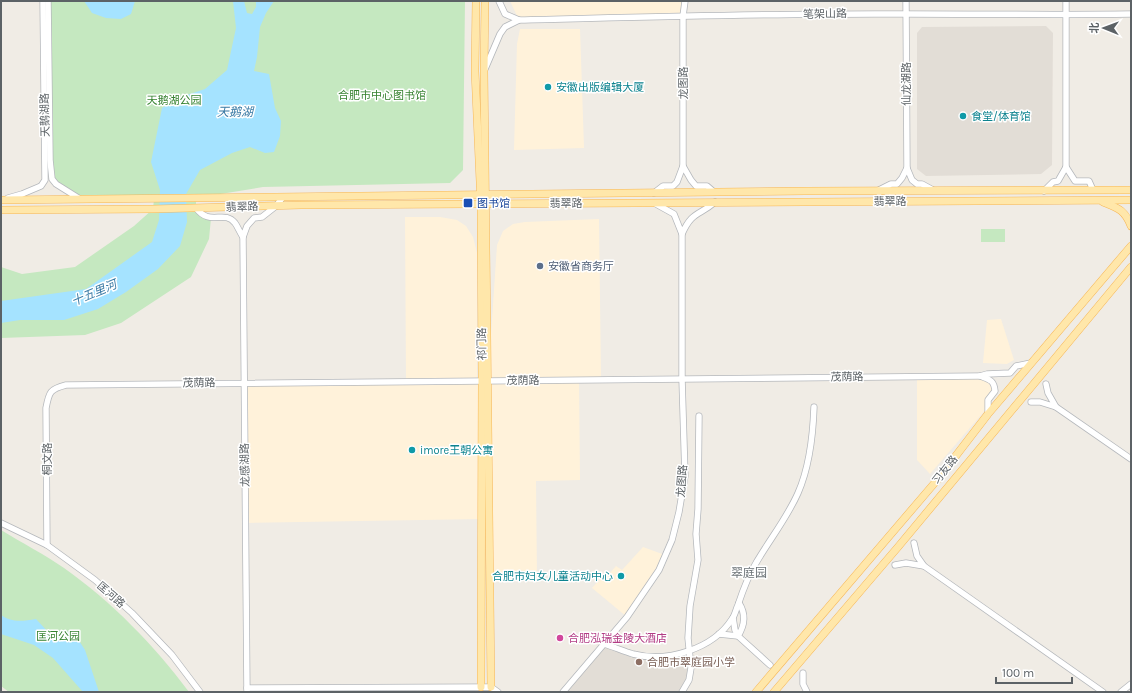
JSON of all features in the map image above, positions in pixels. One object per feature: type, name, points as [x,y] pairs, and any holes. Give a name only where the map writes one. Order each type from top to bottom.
[{"type":"main road","name":"祁门路","points":[[476,1],[475,71],[484,204],[485,380],[491,687]]},
{"type":"main road","name":"祁门路","points":[[483,195],[485,1]]},
{"type":"main road","name":"翡翠路","points":[[1,200],[714,192],[1131,190]]},
{"type":"main road","points":[[1099,200],[1118,208],[1128,217],[1131,226]]},
{"type":"main road","name":"翡翠路","points":[[1,210],[484,204],[1131,200]]},
{"type":"main road","name":"习友路","points":[[756,692],[938,479],[988,414],[1131,246]]},
{"type":"main road","name":"习友路","points":[[774,692],[903,541],[1131,267]]},
{"type":"main road","name":"祁门路","points":[[481,687],[485,380]]},
{"type":"street","name":"天鹅湖路","points":[[1,200],[22,194],[41,186],[45,180],[44,1]]},
{"type":"street","name":"天鹅湖路","points":[[48,1],[50,160],[52,178],[56,184],[81,199]]},
{"type":"street","points":[[499,1],[505,14],[518,20]]},
{"type":"street","name":"龙图路","points":[[683,166],[683,16],[685,1]]},
{"type":"street","name":"仙龙湖路","points":[[906,1],[907,168]]},
{"type":"street","points":[[1044,191],[1053,182],[1058,181],[1066,167],[1066,1]]},
{"type":"street","name":"笔架山路","points":[[518,20],[683,16],[1131,14]]},
{"type":"street","points":[[484,71],[500,34],[505,27],[518,20]]},
{"type":"street","points":[[683,166],[690,180],[696,186],[706,186],[714,192]]},
{"type":"street","points":[[653,193],[663,186],[673,186],[677,182],[683,166]]},
{"type":"street","points":[[1066,167],[1076,181],[1089,181],[1094,190]]},
{"type":"street","points":[[907,168],[912,180],[917,184],[922,184],[935,191]]},
{"type":"street","points":[[878,191],[891,184],[897,184],[907,168]]},
{"type":"street","points":[[243,237],[247,226],[254,218],[262,217],[276,206],[283,197]]},
{"type":"street","points":[[682,234],[687,222],[695,214],[708,208],[715,202]]},
{"type":"street","points":[[653,203],[674,214],[682,234]]},
{"type":"street","points":[[196,208],[201,215],[207,218],[228,217],[235,223],[243,237]]},
{"type":"street","name":"龙图路","points":[[563,692],[635,606],[659,570],[672,540],[679,512],[685,476],[682,379],[682,234]]},
{"type":"street","name":"龙感湖路","points":[[243,237],[247,690]]},
{"type":"street","name":"茂荫路","points":[[66,385],[980,376],[987,374],[1010,373],[1016,366],[1031,363]]},
{"type":"street","points":[[980,376],[990,380],[994,384],[995,392],[988,400],[988,414]]},
{"type":"street","points":[[1046,384],[1048,393],[1056,407]]},
{"type":"street","name":"桐文路","points":[[47,545],[46,408],[49,394],[57,387],[66,385]]},
{"type":"street","points":[[1030,402],[1040,402],[1056,407],[1131,459]]},
{"type":"street","points":[[604,644],[634,654],[662,657],[706,644],[719,634],[733,618],[755,563],[786,517],[798,492],[805,472],[813,432],[814,407]]},
{"type":"street","points":[[682,692],[689,680],[691,668],[688,638],[690,606],[698,560],[696,534],[698,518],[699,416]]},
{"type":"street","name":"匡河路","points":[[1,523],[47,545],[95,580],[132,613],[172,654],[200,692]]},
{"type":"street","points":[[914,543],[917,556],[924,566],[1103,692]]},
{"type":"street","points":[[896,565],[906,563],[924,566]]},
{"type":"street","points":[[738,636],[742,631],[744,619],[743,609],[739,603]]},
{"type":"street","points":[[733,618],[735,630],[738,636],[770,665]]},
{"type":"street","points":[[719,634],[738,636]]},
{"type":"street","points":[[803,673],[803,684],[807,692]]},
{"type":"street","points":[[1122,692],[1131,684]]},
{"type":"street","points":[[247,690],[491,687],[498,692]]},
{"type":"shaded area","points":[[510,1],[685,1],[683,16],[519,20]]},
{"type":"shaded area","points":[[1046,26],[1053,33],[1052,165],[1041,174],[926,176],[917,169],[917,33],[922,27]]},
{"type":"shaded area","points":[[520,29],[580,29],[584,148],[514,150],[517,44]]},
{"type":"shaded area","points":[[405,217],[440,217],[457,220],[466,226],[473,237],[477,253],[477,380],[482,380],[482,519],[246,523],[244,383],[406,381]]},
{"type":"shaded area","points":[[599,219],[601,379],[579,380],[580,480],[536,481],[537,580],[490,582],[488,380],[497,245],[503,231],[513,224],[525,222]]},
{"type":"shaded area","points":[[1001,319],[1014,360],[1007,364],[983,363],[987,320]]},
{"type":"shaded area","points":[[917,376],[980,376],[994,384],[988,407],[930,474],[917,460]]},
{"type":"shaded area","points":[[643,547],[665,555],[627,617],[592,588],[606,572],[609,574],[616,566],[622,570]]},
{"type":"shaded area","name":"合肥市翠庭园小学","points":[[604,644],[647,656],[689,650],[691,668],[682,692],[563,692]]},
{"type":"shaded area","points":[[491,687],[498,692],[247,692],[247,688]]},
{"type":"green space","points":[[48,1],[465,1],[463,170],[450,183],[263,187],[196,198],[196,208],[211,218],[209,239],[191,277],[121,323],[85,335],[1,338],[1,267],[22,274],[75,267],[134,226],[153,209],[154,199],[81,199],[52,179]]},
{"type":"green space","points":[[981,229],[1005,229],[1005,242],[981,242]]},
{"type":"green space","name":"匡河公园","points":[[1,530],[41,553],[82,581],[99,595],[147,641],[189,692],[9,692],[1,686]]},
{"type":"water","points":[[84,1],[135,1],[131,14],[121,19],[106,18],[92,13]]},
{"type":"water","name":"天鹅湖","points":[[233,1],[244,1],[247,13],[252,14],[256,7],[256,1],[274,1],[266,13],[260,27],[254,71],[269,74],[275,108],[281,121],[280,136],[274,152],[265,153],[250,147],[232,153],[200,170],[186,194],[187,222],[180,246],[158,269],[126,292],[98,309],[64,320],[20,320],[1,323],[1,301],[86,289],[152,242],[159,220],[160,190],[151,162],[162,108],[181,97],[205,89],[227,70],[236,28]]},
{"type":"water","points":[[1,615],[5,618],[13,620],[22,621],[36,619],[50,634],[64,630],[76,636],[85,650],[99,692],[83,692],[53,658],[34,645],[1,634]]},
{"type":"place","name":"安徽出版编辑大厦","points":[[548,87]]},
{"type":"place","name":"食堂/体育馆","points":[[963,116]]},
{"type":"place","name":"图书馆","points":[[468,203]]},
{"type":"place","name":"安徽省商务厅","points":[[540,266]]},
{"type":"place","name":"imore王朝公寓","points":[[412,450]]},
{"type":"place","name":"合肥市妇女儿童活动中心","points":[[621,576]]},
{"type":"place","name":"合肥泓瑞金陵大酒店","points":[[560,638]]},
{"type":"place","name":"合肥市翠庭园小学","points":[[639,662]]},
{"type":"district","name":"翠庭园","points":[[749,573]]},
{"type":"park label","name":"合肥市中心图书馆","points":[[382,95]]},
{"type":"park label","name":"天鹅湖公园","points":[[174,100]]},
{"type":"water label","name":"十五里河","points":[[94,293]]}]
